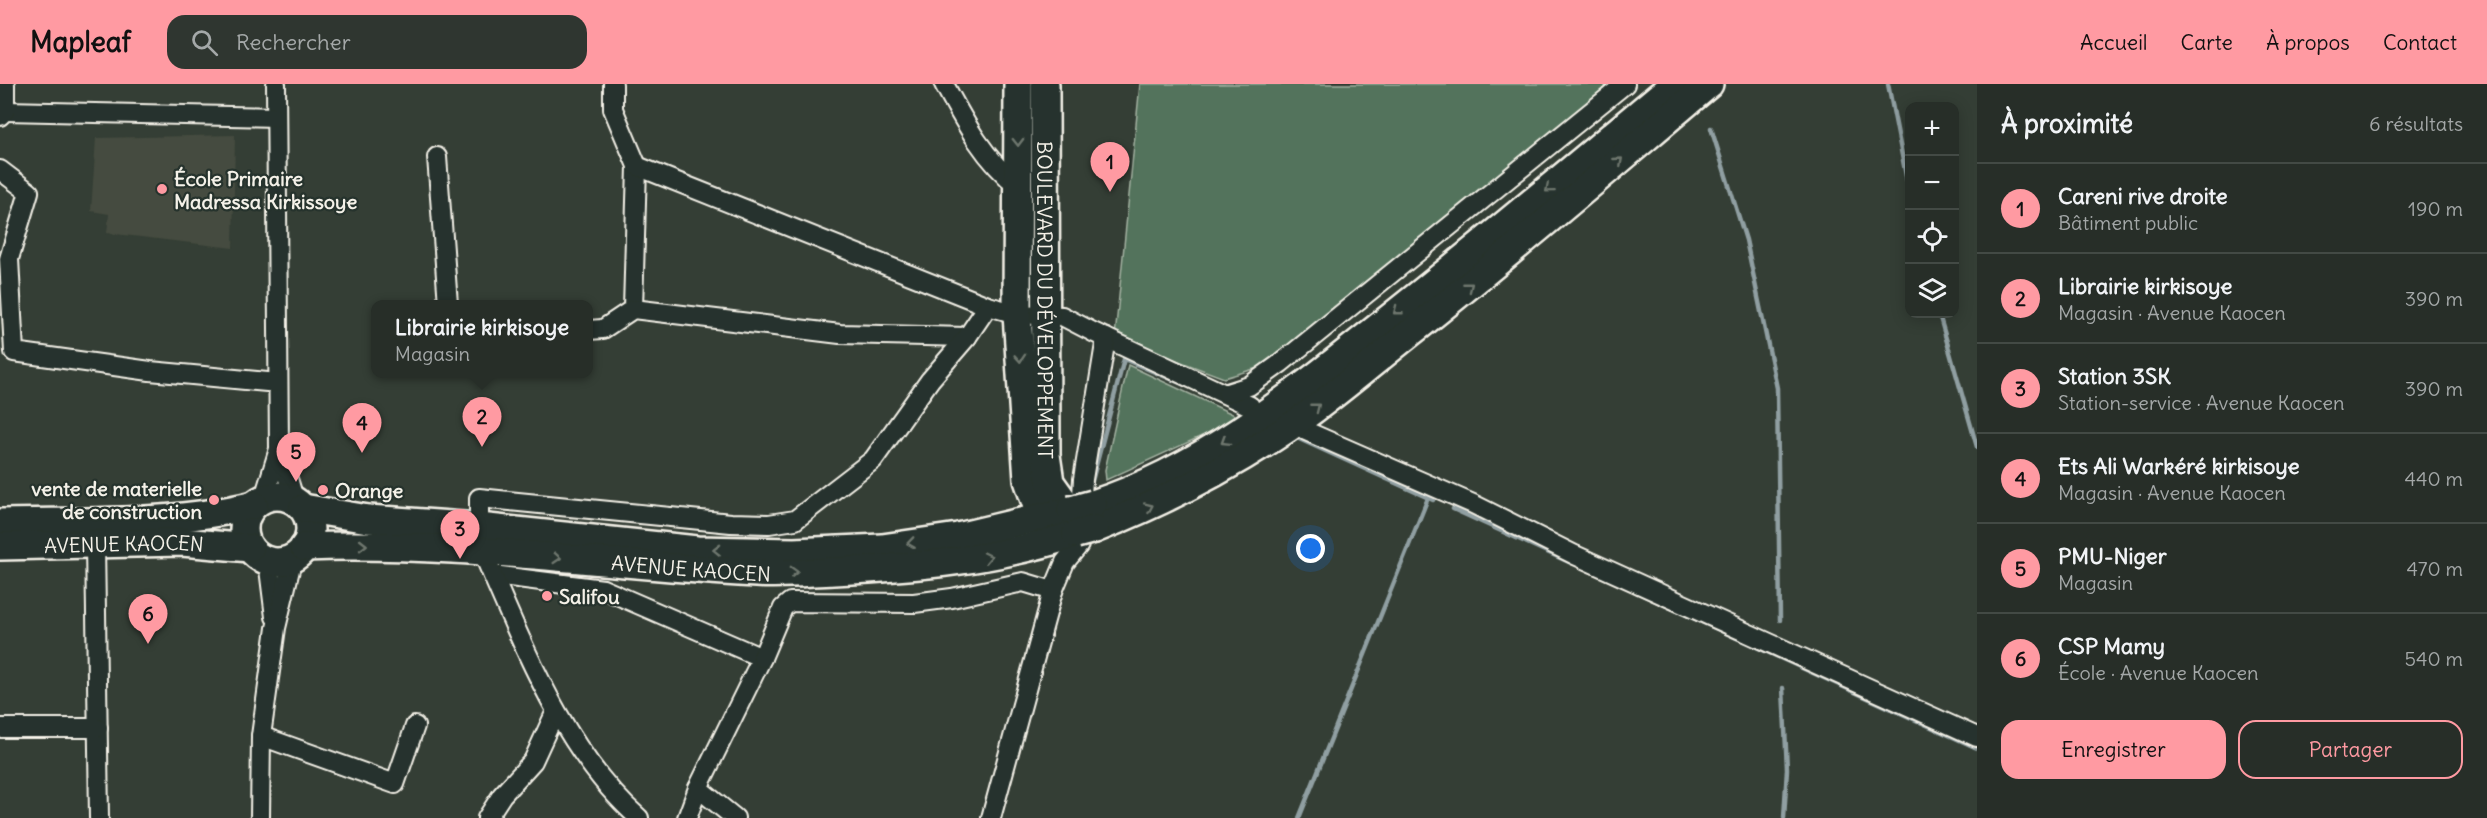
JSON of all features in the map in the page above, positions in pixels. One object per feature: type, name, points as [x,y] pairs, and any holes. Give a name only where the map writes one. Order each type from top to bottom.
[{"type":"highway","points":[[1080,520],[1204,453],[1274,410],[1495,234],[1680,94],[1709,84]]},
{"type":"highway","name":"BOULEVARD DU DÉVELOPPEMENT","points":[[1018,88],[1017,314],[1028,480]]},
{"type":"highway","points":[[1018,88],[1045,88]]},
{"type":"highway","name":"BOULEVARD DU DÉVELOPPEMENT","points":[[1045,88],[1048,477],[1055,493],[1080,520]]},
{"type":"highway","points":[[1028,480],[1042,516]]},
{"type":"highway","points":[[992,528],[1017,506],[1028,480]]},
{"type":"highway","points":[[285,497],[299,505],[310,527],[279,554],[244,526],[259,502],[285,497]]},
{"type":"highway","name":"AVENUE KAOCEN","points":[[0,523],[218,514],[259,502]]},
{"type":"highway","name":"AVENUE KAOCEN","points":[[299,505],[368,519],[484,551],[794,552],[882,548],[958,537],[1042,516],[1080,520]]},
{"type":"highway","name":"AVENUE KAOCEN","points":[[0,546],[182,542],[279,554],[366,545],[484,551],[760,574],[877,569],[966,561],[1038,546],[1080,520]]},
{"type":"street","points":[[5,84],[2,114],[276,117]]},
{"type":"street","points":[[276,84],[279,449],[299,505]]},
{"type":"street","points":[[613,84],[613,109],[637,166],[633,309]]},
{"type":"street","points":[[944,84],[986,156],[997,170],[1019,187]]},
{"type":"street","points":[[1227,393],[1249,386],[1281,363],[1625,84]]},
{"type":"street","points":[[437,158],[448,300]]},
{"type":"street","points":[[637,166],[988,306],[1017,314],[1047,314],[1074,321],[1250,406]]},
{"type":"street","points":[[0,170],[29,192],[9,259],[14,352],[150,371],[278,383]]},
{"type":"street","points":[[639,818],[574,741],[556,711],[484,551],[479,498],[731,523],[769,524],[795,520],[873,460],[930,380],[967,337],[988,306]]},
{"type":"street","points":[[593,330],[603,329],[633,309],[840,334],[967,337]]},
{"type":"street","points":[[991,818],[1053,591],[1065,562],[1079,545],[1083,478],[1106,338]]},
{"type":"street","points":[[1306,431],[1473,504],[1575,555],[1977,737]]},
{"type":"street","points":[[259,502],[279,449]]},
{"type":"street","points":[[95,544],[99,818]]},
{"type":"street","points":[[484,551],[603,589],[762,658]]},
{"type":"street","points":[[276,628],[279,554]]},
{"type":"street","points":[[260,818],[261,736],[276,628],[279,554]]},
{"type":"street","points":[[687,818],[698,788],[762,658],[783,608],[790,602],[914,603],[952,598],[1023,582],[1053,591]]},
{"type":"street","points":[[487,818],[508,788],[533,761],[556,711]]},
{"type":"street","points":[[261,736],[395,784],[415,726]]},
{"type":"street","points":[[0,728],[98,728]]},
{"type":"street","points":[[698,788],[735,818]]},
{"type":"shaded area","points":[[235,135],[233,248],[107,233],[109,214],[91,211],[96,138]]},
{"type":"green space","points":[[1140,84],[1614,84],[1264,366],[1224,378],[1115,337]]},
{"type":"green space","points":[[1128,365],[1241,418],[1106,480],[1105,470]]},
{"type":"waterway","points":[[1888,84],[1905,171]]},
{"type":"waterway","points":[[1711,128],[1746,240],[1777,388],[1780,620]]},
{"type":"waterway","points":[[1940,318],[1977,447]]},
{"type":"waterway","points":[[1091,485],[1124,359],[1187,386]]},
{"type":"waterway","points":[[1297,438],[1433,500]]},
{"type":"waterway","points":[[1299,818],[1428,498]]},
{"type":"waterway","points":[[1453,509],[1571,563]]},
{"type":"waterway","points":[[1636,592],[1977,748]]},
{"type":"waterway","points":[[1783,688],[1787,769],[1784,818]]},
{"type":"place","name":"École Primaire Madressa Kirkissoye","points":[[162,189]]},
{"type":"place","name":"Careni rive droite","points":[[1110,192]]},
{"type":"place","name":"Librairie kirkisoye","points":[[482,447]]},
{"type":"place","name":"Ets Ali Warkéré kirkisoye","points":[[362,453]]},
{"type":"place","name":"PMU-Niger","points":[[296,482]]},
{"type":"place","name":"Orange","points":[[323,490]]},
{"type":"place","name":"vente de materielle de construction","points":[[214,500]]},
{"type":"place","name":"Station 3SK","points":[[460,559]]},
{"type":"place","name":"Salifou","points":[[547,596]]},
{"type":"place","name":"CSP Mamy","points":[[148,644]]}]
